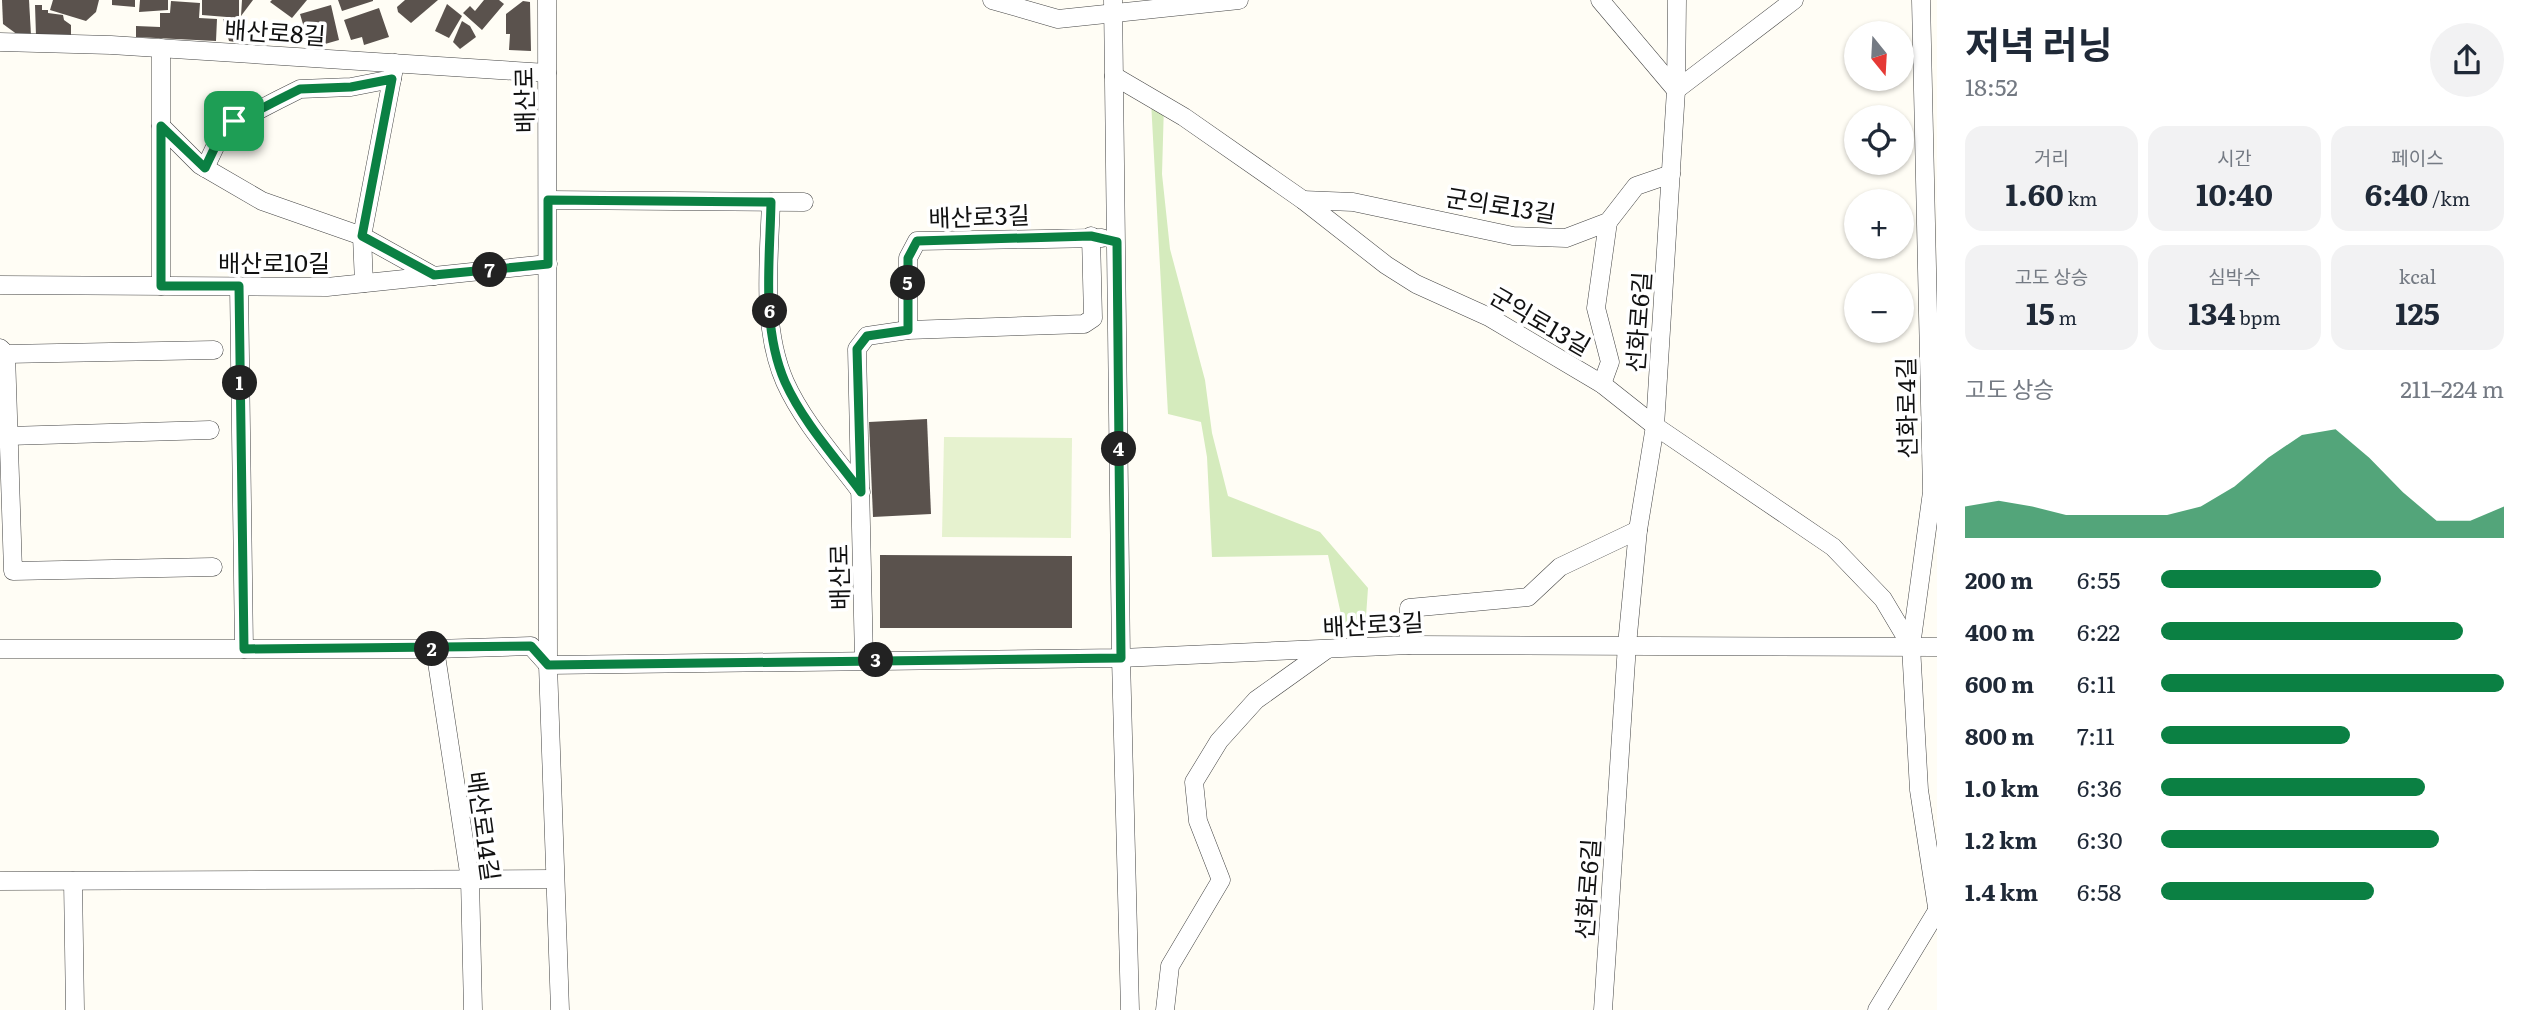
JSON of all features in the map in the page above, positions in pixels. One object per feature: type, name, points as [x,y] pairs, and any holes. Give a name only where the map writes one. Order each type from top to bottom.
[{"type":"street","name":"배산로","points":[[547,0],[548,665],[560,1010]]},
{"type":"street","points":[[992,0],[1058,19],[1113,6],[1239,0]]},
{"type":"street","points":[[1600,0],[1676,90],[1794,0]]},
{"type":"street","name":"선화로6길","points":[[1603,1010],[1627,645],[1638,530],[1655,426],[1676,90],[1677,0]]},
{"type":"street","name":"선화로4길","points":[[1921,0],[1932,492],[1911,646],[1919,790],[1937,909]]},
{"type":"street","points":[[1113,6],[1121,658],[1130,1010]]},
{"type":"street","name":"배산로8길","points":[[0,42],[161,48],[393,71],[547,73]]},
{"type":"street","points":[[161,48],[161,286]]},
{"type":"street","points":[[205,168],[224,128],[278,100],[300,89],[351,87],[393,71]]},
{"type":"street","points":[[363,283],[362,236],[393,71]]},
{"type":"street","name":"군익로13길","points":[[1114,76],[1184,117],[1303,200],[1386,265],[1416,284],[1489,317],[1602,384],[1655,426],[1833,547],[1883,598],[1911,646]]},
{"type":"street","points":[[161,126],[205,168],[261,201],[362,236],[434,275]]},
{"type":"street","points":[[1602,384],[1610,362],[1596,308],[1608,222],[1636,186],[1671,174]]},
{"type":"street","points":[[548,200],[803,202]]},
{"type":"street","name":"군의로13길","points":[[1303,200],[1353,202],[1513,236],[1566,238],[1608,222]]},
{"type":"street","points":[[771,202],[770,319],[777,357],[785,382],[803,413],[861,492]]},
{"type":"street","points":[[861,492],[857,349],[867,336],[908,330],[1084,324],[1094,318],[1091,236]]},
{"type":"street","name":"배산로3길","points":[[908,330],[908,258],[917,241],[1091,236],[1117,242]]},
{"type":"street","name":"배산로10길","points":[[0,285],[327,287],[548,264]]},
{"type":"street","points":[[239,286],[244,649]]},
{"type":"street","points":[[213,567],[6,571],[8,436],[3,351],[214,350]]},
{"type":"street","points":[[8,436],[211,430]]},
{"type":"street","name":"배산로","points":[[861,492],[864,660]]},
{"type":"street","points":[[1409,645],[1409,608],[1528,597],[1560,567],[1638,530]]},
{"type":"street","name":"배산로3길","points":[[864,660],[1121,658],[1409,645],[1627,645]]},
{"type":"street","points":[[1627,645],[1937,647]]},
{"type":"street","points":[[0,649],[435,649],[531,646],[548,665],[864,660]]},
{"type":"street","name":"배산로14길","points":[[435,649],[470,879],[473,1010]]},
{"type":"street","points":[[1165,1010],[1170,966],[1221,880],[1198,821],[1194,782],[1219,741],[1256,700],[1326,650]]},
{"type":"street","points":[[0,881],[554,879]]},
{"type":"street","points":[[73,881],[75,1010]]},
{"type":"street","points":[[1877,1010],[1937,909]]},
{"type":"green space","points":[[1151,101],[1164,104],[1162,174],[1170,249],[1205,380],[1212,433],[1228,496],[1320,532],[1368,588],[1365,631],[1344,628],[1328,555],[1212,557],[1207,457],[1201,422],[1168,414]]},
{"type":"green space","points":[[944,437],[1072,438],[1071,538],[942,537]]},
{"type":"building","points":[[2,0],[29,0],[31,35],[18,35],[3,24]]},
{"type":"building","points":[[53,0],[99,0],[96,12],[86,21],[50,10]]},
{"type":"building","points":[[112,0],[135,0],[135,7],[112,5]]},
{"type":"building","points":[[140,0],[168,0],[168,10],[139,12]]},
{"type":"building","points":[[202,0],[239,0],[239,18],[202,15]]},
{"type":"building","points":[[242,0],[253,0],[241,16]]},
{"type":"building","points":[[307,0],[292,18],[270,2]]},
{"type":"building","points":[[338,0],[373,0],[373,1],[342,11]]},
{"type":"building","points":[[405,0],[438,0],[411,23],[398,12],[397,7]]},
{"type":"building","points":[[484,0],[499,0],[504,4],[482,30],[463,13],[470,6],[475,11]]},
{"type":"building","points":[[171,1],[200,3],[199,18],[217,19],[216,41],[136,37],[136,26],[160,27],[160,13],[170,13]]},
{"type":"building","points":[[523,1],[530,2],[531,51],[509,50],[510,34],[506,34],[506,14]]},
{"type":"building","points":[[447,4],[462,16],[449,38],[435,31]]},
{"type":"building","points":[[35,5],[42,5],[42,10],[48,10],[48,13],[63,15],[64,20],[71,25],[71,35],[36,36]]},
{"type":"building","points":[[331,5],[339,40],[325,44],[322,36],[308,41],[300,14]]},
{"type":"building","points":[[379,8],[389,37],[364,45],[362,37],[351,40],[344,20]]},
{"type":"building","points":[[223,19],[234,20],[241,43],[229,41]]},
{"type":"building","points":[[462,21],[470,26],[476,37],[460,49],[453,42]]},
{"type":"building","points":[[277,22],[279,28],[268,32],[265,26]]},
{"type":"building","points":[[927,419],[931,514],[873,517],[869,422]]},
{"type":"building","points":[[880,555],[1072,556],[1072,628],[880,628]]},
{"type":"route","points":[[392,79],[362,236],[434,275],[548,264],[548,200],[771,202],[770,319],[777,357],[785,382],[803,413],[861,492],[857,349],[867,336],[908,330],[908,258],[917,241],[1091,236],[1117,242],[1121,658],[548,665],[531,646],[244,649],[239,286],[161,286],[161,126],[205,168],[218,136],[234,121],[300,89],[351,87],[392,79]]}]
